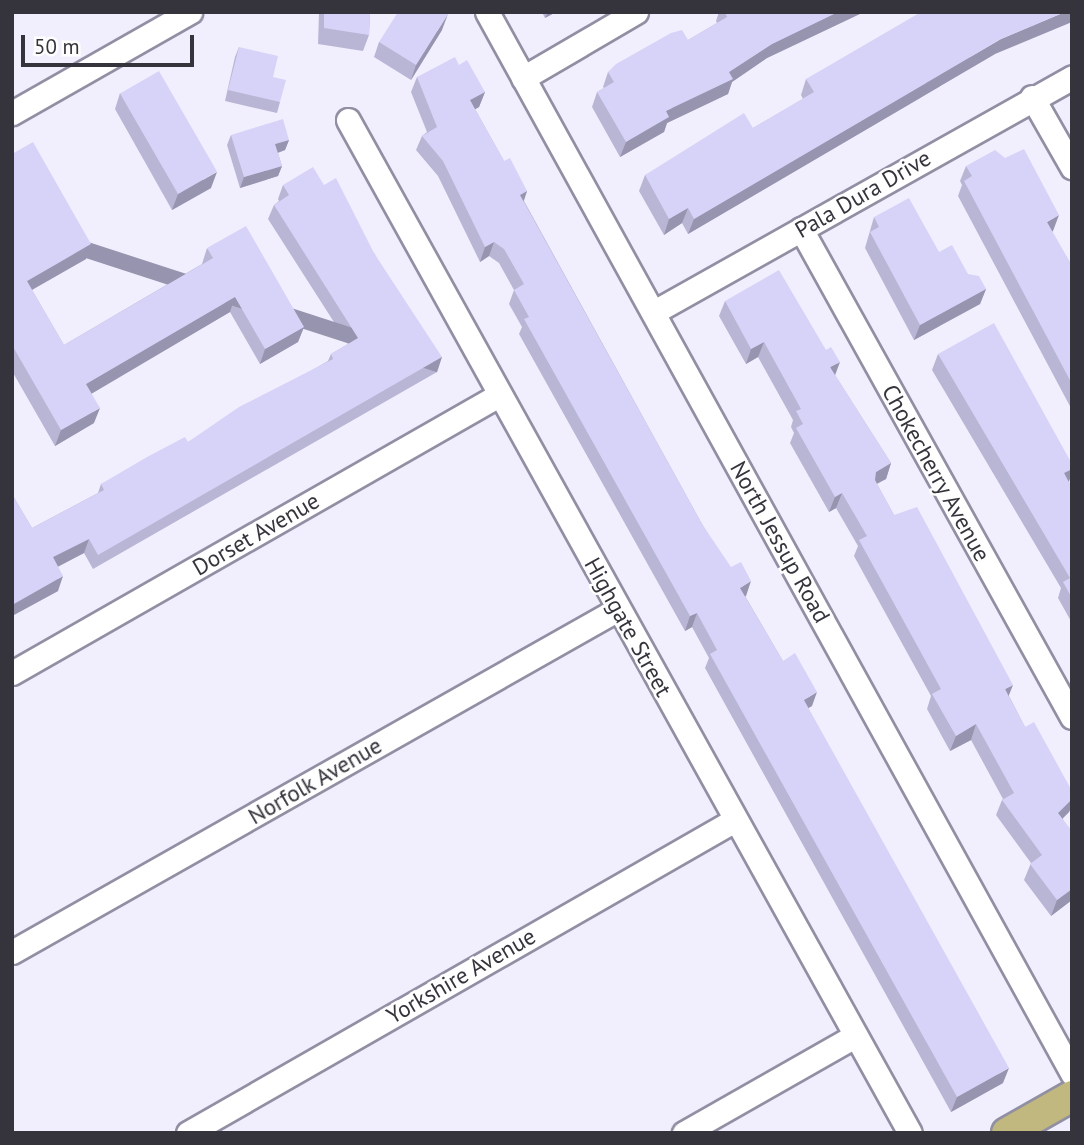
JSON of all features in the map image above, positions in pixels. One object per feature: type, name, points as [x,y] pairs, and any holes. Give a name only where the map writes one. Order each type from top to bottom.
[{"type":"main road","points":[[1007,1133],[1072,1096]]},
{"type":"street","points":[[12,113],[190,12]]},
{"type":"street","name":"North Jessup Road","points":[[487,12],[1072,1073]]},
{"type":"street","points":[[523,78],[636,12]]},
{"type":"street","name":"Pala Dura Drive","points":[[654,312],[1032,97],[1072,77]]},
{"type":"street","points":[[1032,97],[1072,167]]},
{"type":"street","name":"Highgate Street","points":[[348,120],[910,1133]]},
{"type":"street","name":"Chokecherry Avenue","points":[[801,229],[1072,717]]},
{"type":"street","name":"Dorset Avenue","points":[[12,673],[499,395]]},
{"type":"street","name":"Norfolk Avenue","points":[[12,952],[618,609]]},
{"type":"street","name":"Yorkshire Avenue","points":[[188,1133],[735,820]]},
{"type":"street","points":[[684,1133],[855,1036]]},
{"type":"building","points":[[324,12],[370,12],[369,35],[324,28]]},
{"type":"building","points":[[398,12],[448,14],[416,65],[379,42]]},
{"type":"building","points":[[725,12],[838,12],[772,44],[729,72],[733,79],[666,111],[669,117],[626,142],[597,92],[614,82],[608,72],[616,64],[671,33],[682,30],[688,40],[727,17]]},
{"type":"building","points":[[921,12],[1065,12],[1001,39],[694,219],[688,208],[669,219],[645,175],[744,113],[753,128],[814,92],[806,79]]},
{"type":"building","points":[[239,47],[278,56],[273,77],[286,80],[280,102],[228,90]]},
{"type":"building","points":[[455,57],[459,65],[467,60],[485,92],[470,100],[504,161],[510,158],[527,191],[520,195],[702,524],[731,567],[741,562],[751,581],[740,588],[783,661],[795,653],[817,692],[804,700],[1009,1068],[957,1097],[710,654],[717,650],[697,613],[690,616],[524,319],[529,317],[514,290],[524,284],[504,249],[494,242],[485,247],[443,161],[422,136],[437,127],[417,77]]},
{"type":"building","points":[[159,71],[217,171],[178,194],[120,94]]},
{"type":"building","points":[[283,119],[289,140],[275,144],[282,166],[244,177],[231,135]]},
{"type":"building","points":[[33,142],[91,244],[27,281],[64,345],[213,258],[207,248],[246,226],[304,327],[265,349],[235,297],[86,384],[100,408],[61,430],[12,345],[12,154]]},
{"type":"building","points":[[1024,149],[1059,215],[1047,222],[1072,266],[1072,384],[964,181],[972,176],[966,166],[995,150],[1005,158]]},
{"type":"building","points":[[313,167],[324,185],[336,178],[374,253],[442,357],[98,555],[89,539],[53,557],[63,576],[12,605],[12,494],[32,528],[104,490],[101,484],[147,457],[185,437],[188,442],[239,407],[333,359],[331,354],[358,338],[274,205],[289,195],[283,185]]},
{"type":"building","points":[[909,198],[939,252],[952,245],[968,274],[979,276],[986,289],[920,325],[870,232],[879,227],[874,217]]},
{"type":"building","points":[[779,270],[826,350],[831,347],[840,362],[830,367],[891,463],[876,472],[875,480],[894,515],[917,507],[1013,685],[1005,689],[1025,727],[1034,722],[1072,791],[1072,799],[1058,813],[1072,831],[1072,889],[1057,900],[1030,864],[1042,855],[1002,800],[1014,793],[976,724],[956,736],[932,694],[941,689],[859,540],[867,536],[842,493],[835,497],[796,428],[803,424],[796,411],[801,409],[764,342],[751,349],[725,301]]},
{"type":"building","points":[[994,323],[1072,464],[1072,469],[1064,473],[1072,488],[1072,598],[1063,582],[1070,578],[938,354]]}]
